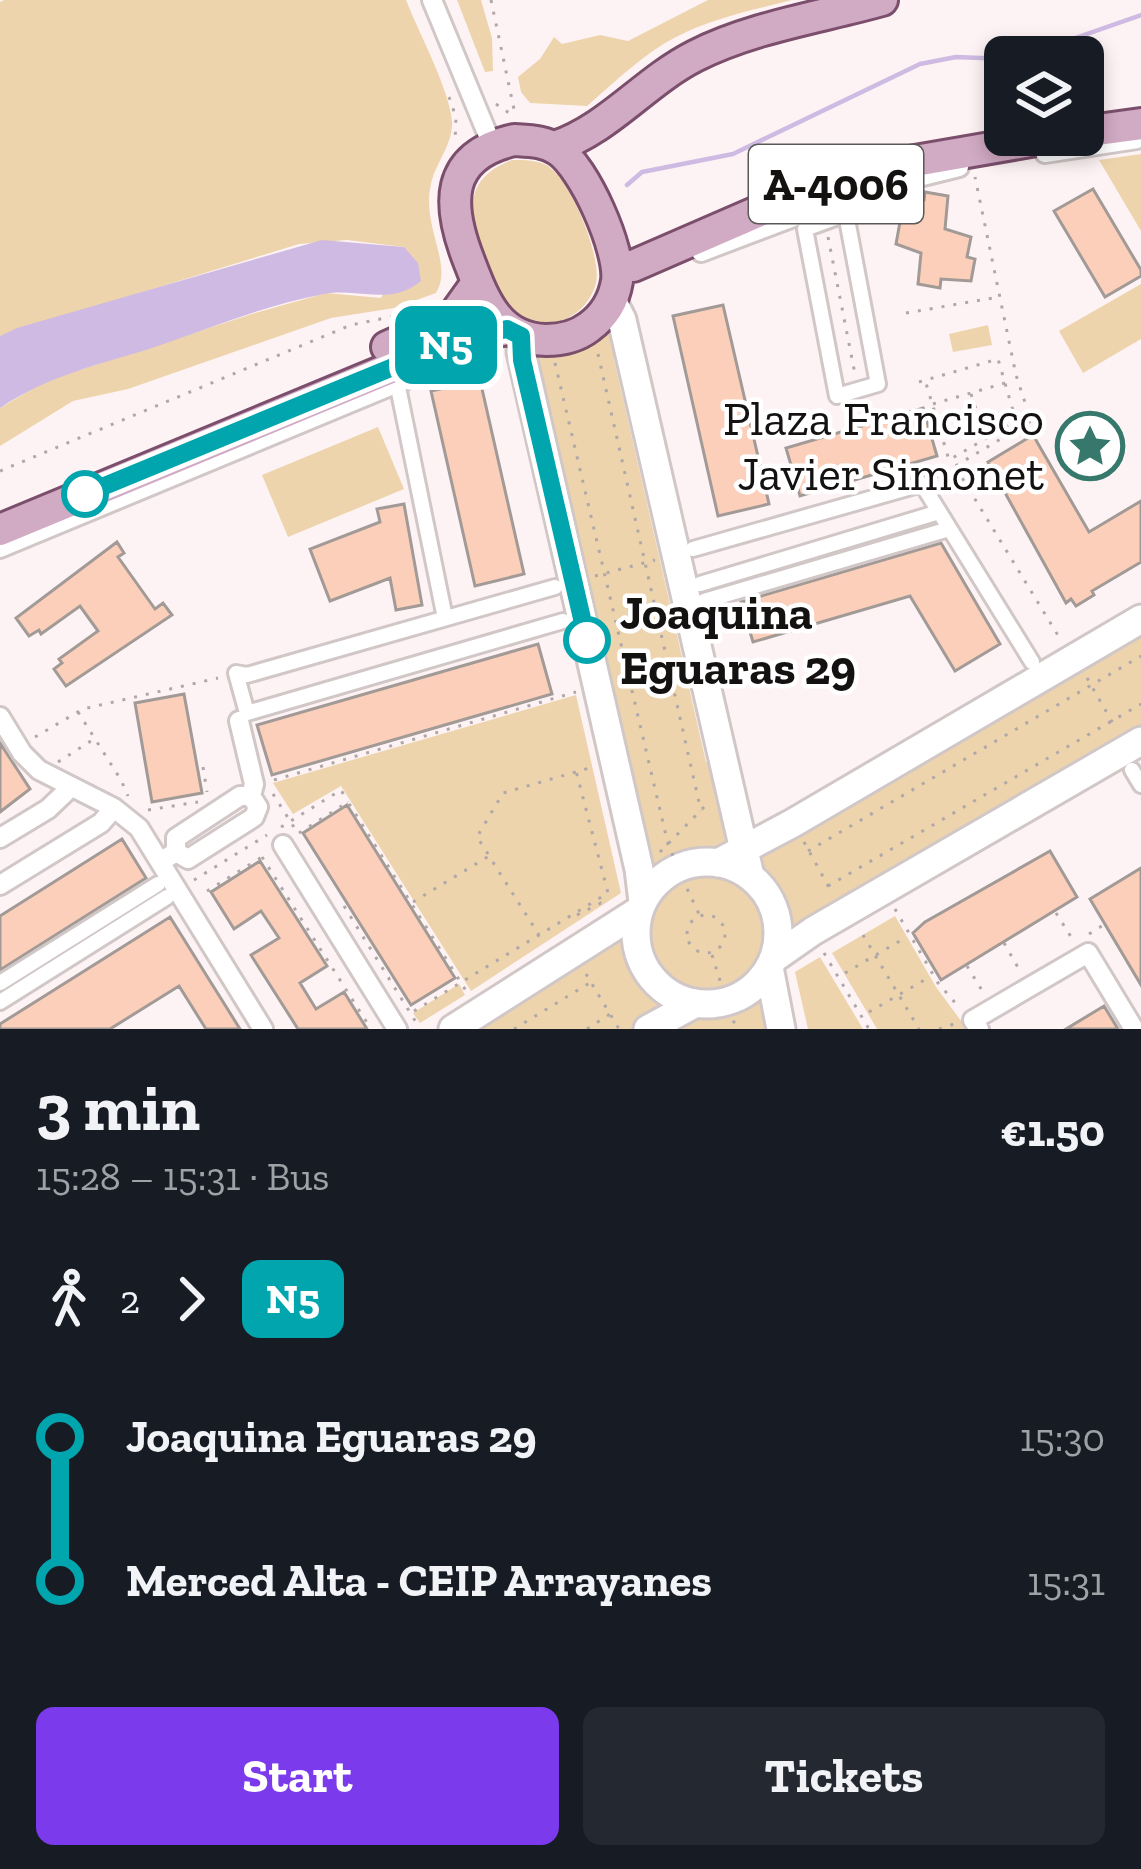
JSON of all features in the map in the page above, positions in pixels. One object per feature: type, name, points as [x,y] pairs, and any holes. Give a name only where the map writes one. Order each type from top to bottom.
[{"type":"main road","points":[[555,147],[596,129],[693,57],[731,41],[882,0]]},
{"type":"main road","points":[[1104,129],[1141,124]]},
{"type":"main road","points":[[781,1029],[771,963],[777,945],[776,914],[763,889],[736,863],[616,282],[585,181],[555,147],[536,141],[492,145],[472,160],[459,177],[453,198],[455,228],[487,307],[509,332],[522,360],[639,869],[639,954],[673,1019],[748,991],[771,963],[813,932],[1131,740]]},
{"type":"main road","name":"A-4006","points":[[0,530],[445,346],[509,332],[559,340],[579,334],[596,321],[616,282],[633,266],[778,203],[892,165],[984,149]]},
{"type":"main road","points":[[0,507],[433,327],[452,318],[477,283]]},
{"type":"main road","points":[[452,1029],[640,907],[667,874],[685,866],[736,863],[1141,619]]},
{"type":"main road","points":[[721,801],[762,822],[795,827]]},
{"type":"street","points":[[432,0],[492,145]]},
{"type":"street","points":[[616,282],[639,278],[862,190],[973,164],[1141,139]]},
{"type":"street","points":[[846,214],[878,384],[837,396],[806,229],[825,222],[846,214]]},
{"type":"street","points":[[0,548],[492,344],[509,332]]},
{"type":"street","points":[[399,392],[445,618]]},
{"type":"street","points":[[693,549],[922,484],[1032,662]]},
{"type":"street","points":[[700,584],[940,512]]},
{"type":"street","points":[[704,601],[950,529]]},
{"type":"street","points":[[555,587],[236,674],[247,713],[563,621]]},
{"type":"street","points":[[0,717],[22,753],[39,770],[70,788],[121,803],[168,857],[263,1029]]},
{"type":"street","points":[[168,857],[188,859],[254,817],[258,807],[251,796],[254,784],[239,721]]},
{"type":"street","points":[[1132,770],[1141,785]]},
{"type":"street","points":[[0,838],[48,809],[70,788]]},
{"type":"street","points":[[0,885],[101,823],[121,803]]},
{"type":"street","points":[[283,845],[397,1029]]},
{"type":"street","points":[[0,982],[163,890],[0,1002]]},
{"type":"street","points":[[971,1025],[1088,953],[1134,1029]]},
{"type":"path","points":[[490,0],[515,116],[497,107],[490,92]]},
{"type":"path","points":[[449,98],[456,117],[454,147]]},
{"type":"path","points":[[922,484],[1030,421],[975,176]]},
{"type":"path","points":[[825,222],[855,376]]},
{"type":"path","points":[[906,313],[1000,296]]},
{"type":"path","points":[[0,471],[351,326],[394,317]]},
{"type":"path","points":[[597,352],[701,811]]},
{"type":"path","points":[[998,359],[1005,383],[1016,421],[949,460],[922,381],[998,359]]},
{"type":"path","points":[[554,362],[675,861]]},
{"type":"path","points":[[932,405],[1005,383]]},
{"type":"path","points":[[971,394],[985,439]]},
{"type":"path","points":[[995,433],[1000,441]]},
{"type":"path","points":[[968,449],[972,459]]},
{"type":"path","points":[[956,468],[1064,644]]},
{"type":"path","points":[[582,580],[665,557]]},
{"type":"path","points":[[808,850],[1141,656]]},
{"type":"path","points":[[1084,671],[1112,721],[1131,740]]},
{"type":"path","points":[[29,742],[77,711],[236,674]]},
{"type":"path","points":[[469,995],[349,802],[298,834],[267,782],[579,692]]},
{"type":"path","points":[[828,886],[1141,704]]},
{"type":"path","points":[[77,711],[121,779],[121,803]]},
{"type":"path","points":[[51,766],[94,739]]},
{"type":"path","points":[[539,935],[477,837],[503,794],[596,766]]},
{"type":"path","points":[[141,812],[209,800],[203,767]]},
{"type":"path","points":[[411,1013],[608,892],[577,771]]},
{"type":"path","points":[[657,855],[701,811],[721,801]]},
{"type":"path","points":[[795,827],[835,897]]},
{"type":"path","points":[[412,903],[489,856]]},
{"type":"path","points":[[207,891],[262,857],[370,1029]]},
{"type":"path","points":[[604,878],[620,874]]},
{"type":"path","points":[[682,878],[700,916]]},
{"type":"path","points":[[336,893],[419,1027]]},
{"type":"path","points":[[575,912],[579,917],[601,903],[604,907],[582,922]]},
{"type":"path","points":[[895,909],[938,983],[958,1006]]},
{"type":"path","points":[[1056,913],[1073,940]]},
{"type":"path","points":[[700,916],[687,930],[689,943],[698,952],[712,953]]},
{"type":"path","points":[[700,916],[718,918],[724,928],[724,940],[712,953]]},
{"type":"path","points":[[1089,934],[1105,924]]},
{"type":"path","points":[[555,925],[562,937]]},
{"type":"path","points":[[863,935],[919,1029]]},
{"type":"path","points":[[845,973],[905,938]]},
{"type":"path","points":[[1004,943],[1020,970]]},
{"type":"path","points":[[823,952],[869,1029]]},
{"type":"path","points":[[712,953],[722,987]]},
{"type":"path","points":[[967,966],[983,992]]},
{"type":"path","points":[[584,970],[619,1029]]},
{"type":"path","points":[[869,1012],[928,978]]},
{"type":"path","points":[[514,1029],[591,982]]},
{"type":"path","points":[[730,1010],[736,1029]]},
{"type":"path","points":[[587,1029],[610,1014]]},
{"type":"path","points":[[939,1029],[971,1025]]},
{"type":"shaded area","points":[[406,0],[451,114],[449,142],[429,200],[441,270],[436,293],[394,308],[331,318],[128,389],[73,401],[0,446],[0,408],[46,381],[326,293],[381,298],[404,247],[347,240],[299,244],[0,336],[0,2]]},
{"type":"shaded area","points":[[457,0],[481,0],[492,38],[493,71],[485,72]]},
{"type":"shaded area","points":[[708,0],[792,0],[676,37],[587,106],[530,103],[521,92],[518,77],[540,59],[554,37],[562,44],[600,35],[628,41]]},
{"type":"shaded area","points":[[1141,154],[1141,231],[1099,160]]},
{"type":"shaded area","points":[[512,160],[539,163],[557,174],[590,238],[596,283],[583,307],[560,322],[533,323],[509,309],[478,235],[475,192],[494,169]]},
{"type":"shaded area","points":[[322,240],[404,247],[418,263],[421,281],[398,293],[337,292],[260,311],[55,379],[0,408],[0,336]]},
{"type":"shaded area","points":[[1141,284],[1141,339],[1083,373],[1059,331]]},
{"type":"shaded area","points":[[988,325],[992,345],[953,352],[949,334]]},
{"type":"shaded area","points":[[608,334],[615,336],[622,356],[614,359],[706,762],[714,761],[733,846],[672,862],[648,880],[648,848],[542,377],[535,377],[530,355],[576,352]]},
{"type":"shaded area","points":[[378,427],[404,489],[288,537],[262,475]]},
{"type":"shaded area","points":[[1141,636],[1141,727],[852,897],[784,944],[779,905],[751,857],[808,823],[812,829]]},
{"type":"shaded area","points":[[576,695],[621,893],[471,991],[341,786],[293,814],[273,783]]},
{"type":"shaded area","points":[[706,873],[729,877],[749,891],[763,911],[767,934],[763,957],[749,977],[729,991],[706,995],[683,991],[663,977],[649,957],[645,934],[649,911],[663,891],[683,877]]},
{"type":"shaded area","points":[[895,916],[967,1029],[877,1029],[832,953]]},
{"type":"shaded area","points":[[626,931],[639,974],[663,1009],[635,1029],[479,1029],[573,971],[570,963]]},
{"type":"shaded area","points":[[820,957],[863,1029],[808,1029],[795,972]]},
{"type":"shaded area","points":[[459,984],[465,995],[420,1023],[413,1013]]},
{"type":"shaded area","points":[[765,987],[774,1025],[766,1029],[682,1029],[680,1019],[725,1010]]},
{"type":"building","points":[[1093,189],[1141,270],[1141,276],[1105,297],[1054,211]]},
{"type":"building","points":[[925,192],[948,196],[945,229],[971,237],[967,257],[975,259],[971,281],[941,279],[940,288],[918,284],[921,253],[896,244],[900,222],[891,220],[896,198],[924,200]]},
{"type":"building","points":[[723,305],[769,504],[718,516],[673,316]]},
{"type":"building","points":[[480,380],[524,574],[475,586],[431,391]]},
{"type":"building","points":[[923,408],[937,456],[800,496],[786,448]]},
{"type":"building","points":[[1033,435],[1089,532],[1141,501],[1141,562],[1076,606],[1071,599],[1066,603],[988,462]]},
{"type":"building","points":[[404,504],[422,605],[396,610],[390,578],[330,601],[310,549],[380,522],[377,509]]},
{"type":"building","points":[[117,542],[124,553],[118,557],[155,609],[163,603],[172,615],[66,686],[54,669],[62,663],[59,659],[98,631],[80,606],[41,634],[39,630],[29,636],[16,618]]},
{"type":"building","points":[[941,543],[1000,644],[955,671],[910,596],[753,642],[741,602]]},
{"type":"building","points":[[538,644],[552,694],[272,775],[257,725]]},
{"type":"building","points":[[184,694],[202,793],[152,802],[135,703]]},
{"type":"building","points":[[0,743],[30,789],[0,812]]},
{"type":"building","points":[[347,805],[455,978],[411,1005],[303,833]]},
{"type":"building","points":[[122,839],[146,878],[0,970],[0,916]]},
{"type":"building","points":[[1050,851],[1077,897],[941,980],[913,933]]},
{"type":"building","points":[[260,861],[327,966],[300,983],[316,1009],[344,992],[367,1029],[298,1029],[251,955],[279,938],[261,911],[234,929],[211,892]]},
{"type":"building","points":[[1141,868],[1141,985],[1090,899]]},
{"type":"building","points":[[170,917],[240,1029],[206,1029],[179,986],[110,1029],[0,1029],[0,1024]]},
{"type":"building","points":[[1104,1006],[1118,1029],[1066,1029]]},
{"type":"waterway","points":[[1081,36],[1141,15]]},
{"type":"waterway","points":[[627,185],[642,172],[733,154],[920,64],[956,57],[984,58]]},
{"type":"bus line","name":"N5","points":[[85,494],[461,339],[507,329],[521,336],[522,360],[587,640]]},
{"type":"place","name":"Plaza Francisco Javier Simonet","points":[[1090,446]]},
{"type":"place","name":"Joaquina Eguaras 29","points":[[587,640]]}]
